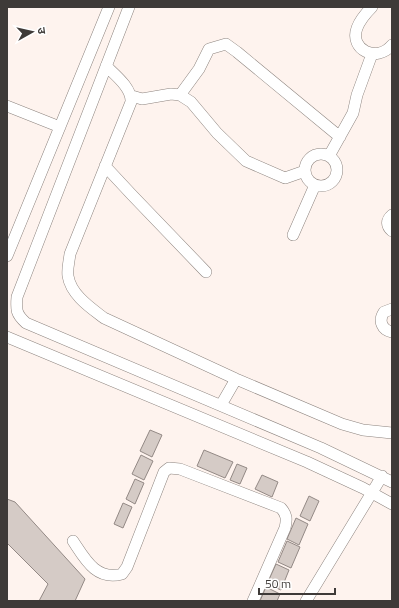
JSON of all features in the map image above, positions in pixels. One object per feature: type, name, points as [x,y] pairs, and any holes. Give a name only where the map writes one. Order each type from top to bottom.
[{"type":"street","points":[[7,256],[109,7]]},
{"type":"street","points":[[129,7],[17,297],[16,309],[19,316],[26,323],[322,448],[392,482]]},
{"type":"street","points":[[372,7],[361,20],[357,28],[355,36],[358,45],[365,52],[372,54],[380,54],[392,45]]},
{"type":"street","points":[[180,95],[199,69],[209,49],[226,44],[340,137]]},
{"type":"street","points":[[329,156],[355,108],[356,100],[372,54]]},
{"type":"street","points":[[106,66],[129,90],[132,96],[132,102],[70,254],[68,276],[70,284],[77,294],[89,307],[104,318],[236,379],[342,424],[364,430],[392,433]]},
{"type":"street","points":[[132,96],[142,99],[171,94],[180,95],[191,102],[217,133],[246,161],[285,178],[305,171]]},
{"type":"street","points":[[7,106],[60,127]]},
{"type":"street","points":[[318,155],[329,156],[336,163],[337,168],[336,178],[328,185],[324,186],[315,185],[309,181],[305,171],[306,165],[312,157],[318,155]]},
{"type":"street","points":[[106,166],[206,272]]},
{"type":"street","points":[[293,236],[315,185]]},
{"type":"street","points":[[392,215],[387,223],[392,231]]},
{"type":"street","points":[[392,309],[384,312],[381,323],[385,330],[392,332]]},
{"type":"street","points":[[7,337],[307,462],[367,501],[392,504]]},
{"type":"street","points":[[221,405],[236,379]]},
{"type":"street","points":[[73,541],[96,571],[110,575],[122,574],[127,567],[164,472],[169,468],[180,469],[281,508],[286,514],[287,521],[285,528],[253,601]]},
{"type":"street","points":[[306,601],[382,476]]},
{"type":"building","points":[[150,430],[162,435],[152,457],[140,451]]},
{"type":"building","points":[[204,450],[233,462],[225,478],[197,466]]},
{"type":"building","points":[[141,455],[153,461],[144,480],[132,474]]},
{"type":"building","points":[[237,464],[247,468],[240,484],[230,480]]},
{"type":"building","points":[[262,475],[278,482],[272,497],[255,489]]},
{"type":"building","points":[[135,479],[144,483],[135,504],[126,499]]},
{"type":"building","points":[[309,496],[319,501],[310,521],[300,516]]},
{"type":"building","points":[[7,499],[15,502],[85,579],[75,601],[39,601],[48,584],[7,543]]},
{"type":"building","points":[[123,503],[132,507],[123,528],[114,524]]},
{"type":"building","points":[[296,518],[308,524],[299,545],[287,539]]},
{"type":"building","points":[[287,541],[300,547],[291,568],[278,562]]},
{"type":"building","points":[[276,564],[289,570],[281,590],[267,584]]},
{"type":"building","points":[[266,587],[280,594],[277,601],[260,601]]}]
